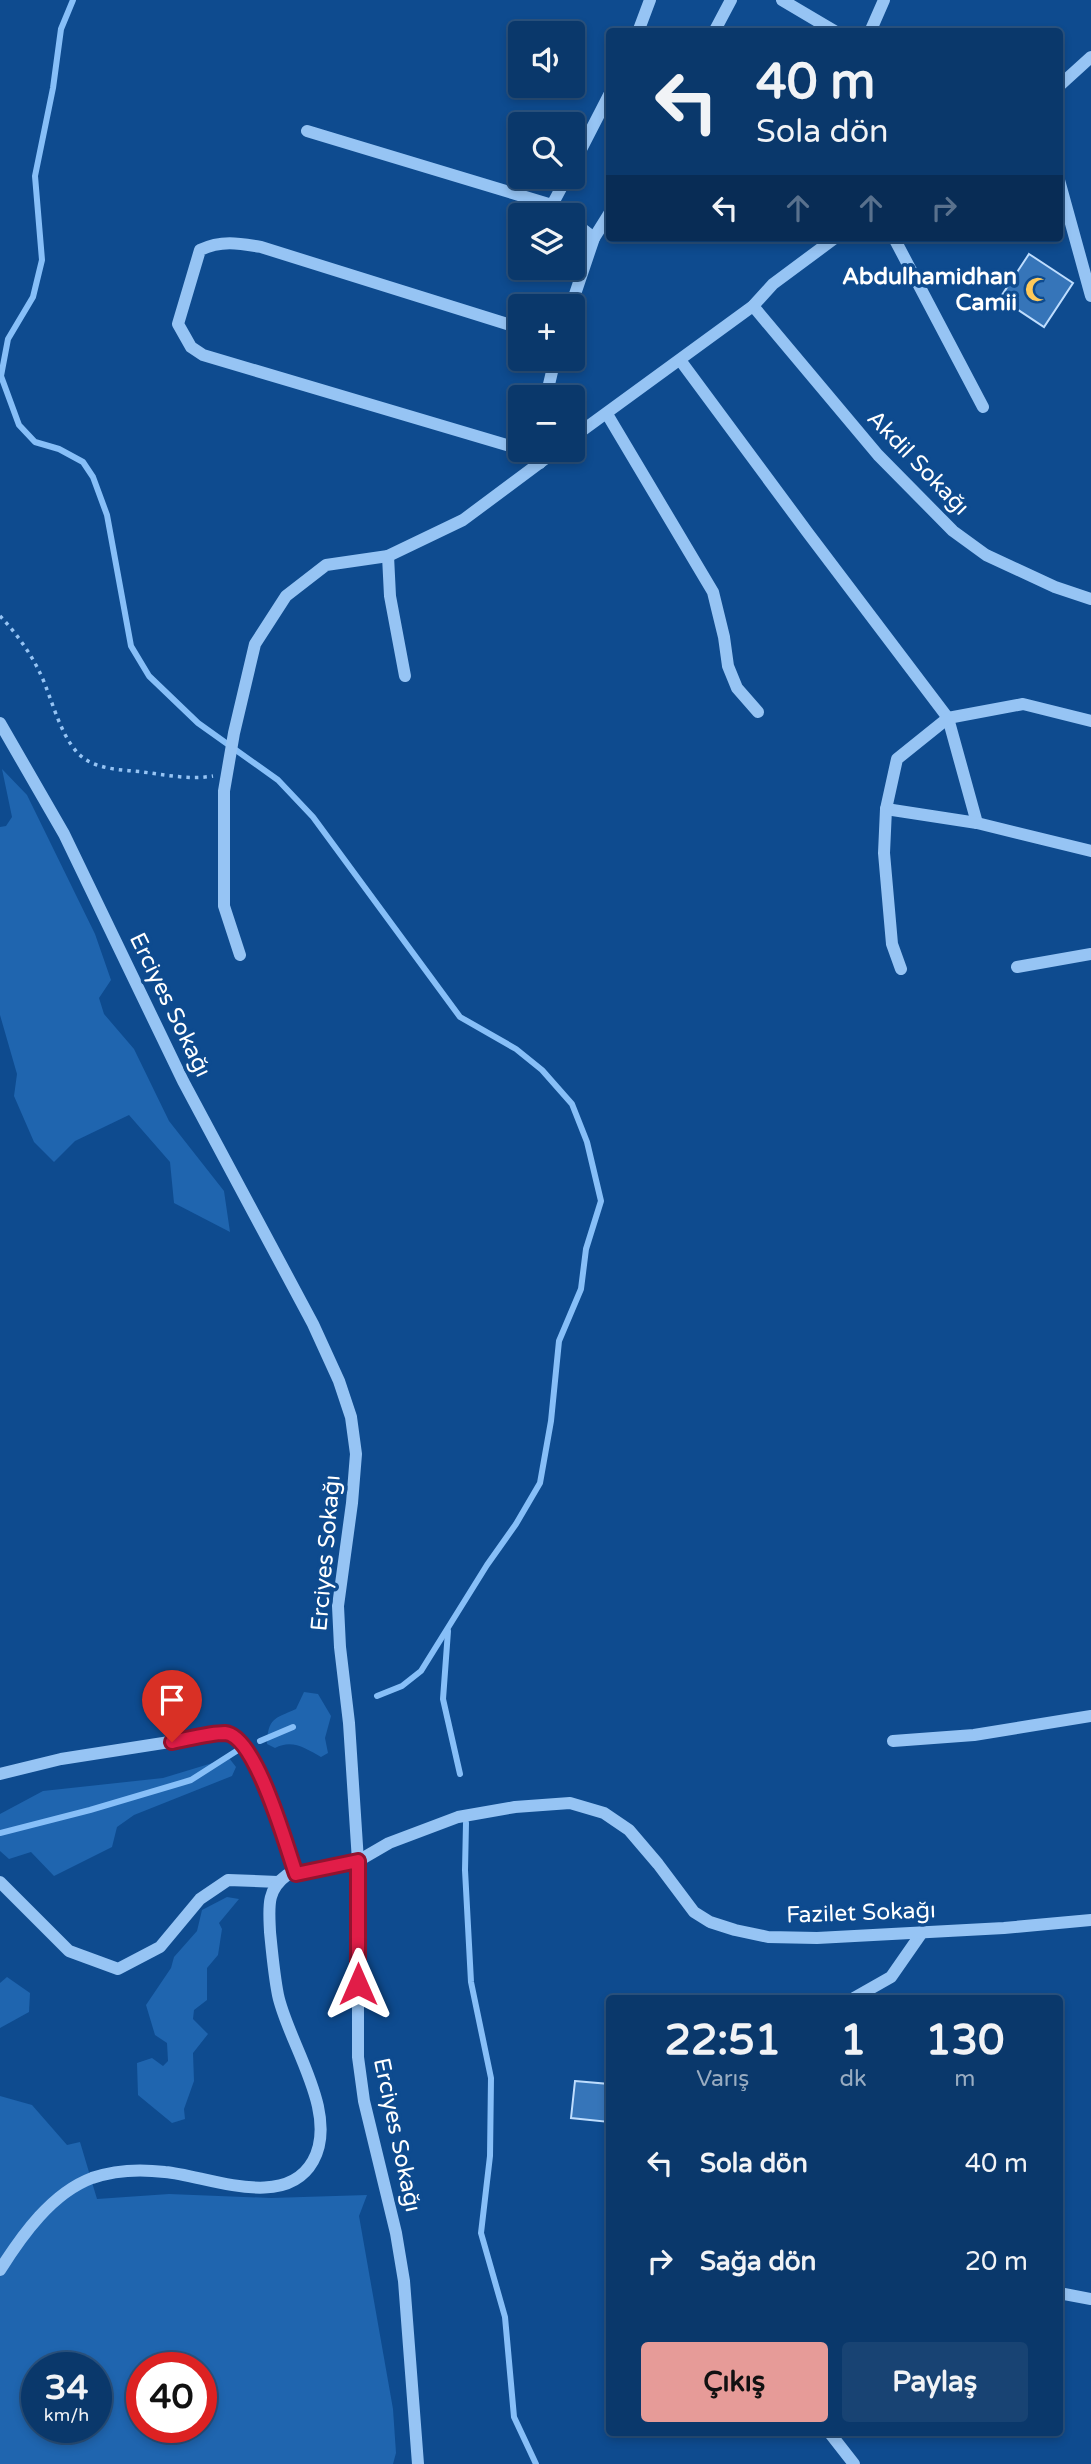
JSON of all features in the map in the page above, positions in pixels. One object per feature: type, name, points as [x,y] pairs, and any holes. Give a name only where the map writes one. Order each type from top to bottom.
[{"type":"street","points":[[640,28],[650,0]]},
{"type":"street","points":[[716,28],[731,0]]},
{"type":"street","points":[[783,0],[829,28]]},
{"type":"street","points":[[872,28],[884,0]]},
{"type":"street","points":[[1063,82],[1091,57]]},
{"type":"street","points":[[585,142],[606,101]]},
{"type":"street","points":[[307,131],[545,203]]},
{"type":"street","points":[[1063,194],[1091,296]]},
{"type":"street","points":[[575,294],[594,238],[606,219]]},
{"type":"street","points":[[585,231],[594,238]]},
{"type":"street","points":[[508,324],[261,247],[229,242],[212,244],[200,250],[178,324],[191,347],[203,355],[508,447]]},
{"type":"street","points":[[585,429],[753,306],[773,284],[830,242]]},
{"type":"street","points":[[896,242],[983,407]]},
{"type":"street","name":"Akdil Sokağı","points":[[753,306],[878,455],[953,531],[986,555],[1055,587],[1091,598]]},
{"type":"street","points":[[680,360],[948,718],[977,823]]},
{"type":"street","points":[[607,414],[713,592],[728,666],[737,688],[758,712]]},
{"type":"street","points":[[240,955],[224,906],[224,791],[234,733],[255,643],[286,596],[326,565],[388,556],[463,520],[520,462]]},
{"type":"street","points":[[388,556],[390,596],[405,676]]},
{"type":"street","points":[[901,969],[892,944],[884,853],[886,808],[897,760],[948,718],[1023,704],[1091,721]]},
{"type":"street","name":"Erciyes Sokağı","points":[[0,723],[64,834],[183,1081],[313,1324],[339,1381],[351,1417],[356,1454],[338,1606],[358,1861],[358,2057],[364,2101],[396,2233],[404,2281],[418,2464]]},
{"type":"street","points":[[886,808],[977,823],[1091,851]]},
{"type":"street","points":[[1017,967],[1091,954]]},
{"type":"street","points":[[893,1741],[974,1734],[1091,1716]]},
{"type":"street","points":[[0,1774],[61,1759],[227,1733],[240,1740],[255,1760],[296,1874]]},
{"type":"street","name":"Fazilet Sokağı","points":[[278,1882],[287,1875],[358,1861],[389,1843],[458,1817],[514,1807],[570,1803],[604,1813],[629,1830],[694,1912],[710,1923],[768,1937],[817,1938],[1004,1928],[1091,1920]]},
{"type":"street","points":[[0,1881],[69,1951],[118,1969],[160,1947],[200,1899],[228,1880],[278,1882]]},
{"type":"street","points":[[0,2270],[31,2226],[50,2206],[89,2179],[132,2170],[166,2172],[242,2187],[266,2188],[301,2175],[312,2163],[319,2149],[319,2112],[278,1996],[269,1905],[271,1893],[278,1882]]},
{"type":"street","points":[[859,1995],[891,1977],[923,1931]]},
{"type":"street","points":[[1063,2294],[1091,2299]]},
{"type":"street","points":[[832,2436],[854,2464]]},
{"type":"path","points":[[0,616],[27,650],[41,674],[63,730],[74,749],[87,761],[104,767],[197,779],[215,776],[229,761]]},
{"type":"shaded area","points":[[2,769],[27,795],[95,934],[111,980],[99,998],[104,1014],[134,1049],[169,1121],[224,1191],[230,1232],[174,1203],[170,1162],[129,1115],[75,1141],[54,1162],[34,1142],[14,1096],[17,1074],[0,1015],[0,827],[6,826],[12,817]]},
{"type":"shaded area","points":[[304,1692],[318,1694],[331,1716],[325,1738],[328,1753],[321,1757],[298,1746],[287,1744],[275,1748],[267,1744],[271,1724],[296,1709]]},
{"type":"shaded area","points":[[229,1758],[236,1767],[232,1776],[134,1815],[117,1827],[112,1847],[54,1876],[31,1852],[9,1859],[0,1851],[0,1814],[43,1791],[163,1778]]},
{"type":"shaded area","points":[[227,1897],[239,1899],[219,1923],[222,1929],[218,1955],[207,1968],[207,2000],[194,2010],[193,2019],[208,2034],[193,2053],[194,2081],[184,2109],[185,2119],[172,2123],[138,2095],[137,2063],[152,2058],[163,2066],[168,2061],[167,2043],[155,2035],[146,2005],[171,1968],[174,1957],[197,1931],[202,1910]]},
{"type":"shaded area","points":[[7,1977],[30,1993],[29,2012],[0,2028],[0,1983]]},
{"type":"shaded area","points":[[0,2096],[32,2105],[67,2145],[80,2142],[97,2199],[169,2194],[271,2198],[367,2195],[359,2216],[393,2409],[396,2453],[393,2464],[0,2464]]},
{"type":"building","name":"Abdulhamidhan Camii","points":[[1029,254],[1073,283],[1044,327],[1000,298]]},
{"type":"building","points":[[575,2081],[606,2084],[606,2122],[571,2118]]},
{"type":"waterway","points":[[73,0],[61,29],[53,88],[35,176],[42,260],[33,297],[8,339],[1,376],[19,425],[35,442],[59,449],[83,462],[93,477],[107,515],[131,646],[149,676],[198,723],[278,780],[313,817],[460,1017],[516,1049],[542,1070],[572,1104],[587,1142],[601,1201],[586,1249],[581,1289],[559,1341],[551,1421],[540,1483],[421,1671],[402,1686],[377,1696]]},
{"type":"waterway","points":[[448,1631],[443,1699],[460,1774]]},
{"type":"waterway","points":[[260,1741],[293,1727]]},
{"type":"waterway","points":[[0,1833],[191,1780],[238,1750]]},
{"type":"waterway","points":[[466,1823],[465,1870],[471,1982],[491,2078],[490,2156],[481,2233],[505,2317],[514,2417],[536,2464]]},
{"type":"place","name":"Abdulhamidhan Camii","points":[[1037,290]]},
{"type":"route","points":[[172,1742],[227,1733],[240,1740],[255,1760],[296,1874],[358,1861],[358,1984]]}]
